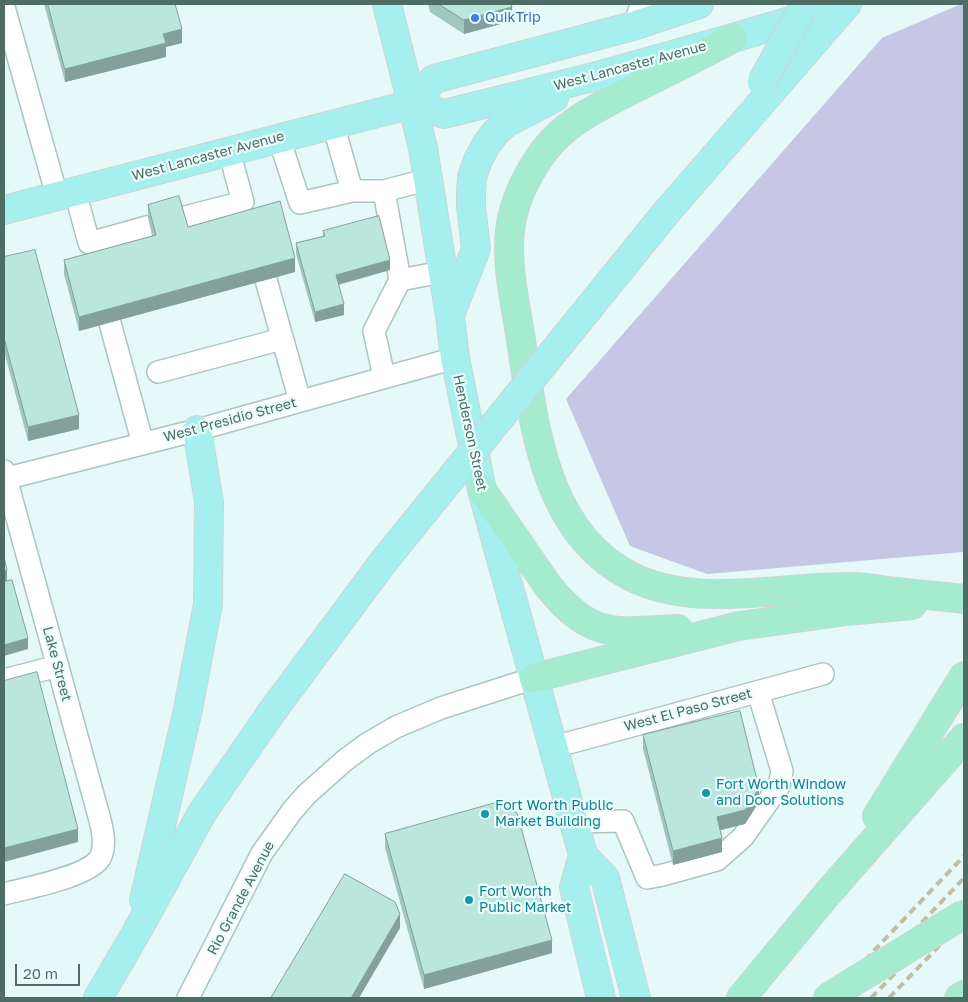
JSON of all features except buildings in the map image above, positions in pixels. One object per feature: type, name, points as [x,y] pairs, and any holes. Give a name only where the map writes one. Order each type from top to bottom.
[{"type":"highway","points":[[733,38],[598,107],[574,123],[557,136],[543,152],[521,191],[510,230],[510,270],[535,423],[549,479],[555,494],[563,511],[598,554],[630,576],[666,589],[707,593],[852,587],[964,600]]},
{"type":"highway","points":[[482,490],[557,597],[580,619],[594,626],[619,632],[739,626],[838,612],[964,600]]},
{"type":"highway","points":[[534,678],[739,626]]},
{"type":"highway","points":[[828,893],[917,754],[964,676]]},
{"type":"highway","points":[[741,998],[828,893],[964,738]]},
{"type":"highway","points":[[827,998],[964,914]]},
{"type":"highway","points":[[856,998],[964,923]]},
{"type":"highway","points":[[959,998],[964,994]]},
{"type":"main road","name":"Henderson Street","points":[[387,4],[429,180],[455,358],[482,490],[583,855],[605,878],[636,998]]},
{"type":"main road","points":[[412,104],[434,79],[638,15],[700,4]]},
{"type":"main road","points":[[718,151],[762,82],[805,4]]},
{"type":"main road","points":[[98,998],[202,814],[271,713],[384,561],[665,214],[847,4]]},
{"type":"main road","name":"West Lancaster Avenue","points":[[4,210],[412,104],[444,114],[601,75],[847,4]]},
{"type":"main road","points":[[450,316],[476,249],[471,192],[472,178],[478,160],[486,145],[506,123],[601,75]]},
{"type":"main road","points":[[136,933],[188,709],[208,604],[209,502],[196,430]]},
{"type":"main road","points":[[583,855],[574,888],[601,998]]},
{"type":"street","points":[[4,7],[66,194],[91,251],[150,226]]},
{"type":"street","points":[[333,124],[352,191]]},
{"type":"street","points":[[279,138],[300,203],[352,191],[384,191],[429,180]]},
{"type":"street","points":[[229,151],[249,224]]},
{"type":"street","points":[[384,191],[400,280],[374,331],[384,377]]},
{"type":"street","points":[[181,218],[243,202]]},
{"type":"street","points":[[400,280],[442,272]]},
{"type":"street","points":[[266,280],[300,401]]},
{"type":"street","points":[[110,323],[142,444]]},
{"type":"street","points":[[158,372],[282,339]]},
{"type":"street","name":"West Presidio Street","points":[[4,476],[196,430],[455,358]]},
{"type":"street","name":"Lake Street","points":[[4,476],[103,833],[103,847],[100,858],[81,873],[4,894]]},
{"type":"street","points":[[4,680],[58,666]]},
{"type":"street","name":"West El Paso Street","points":[[554,747],[823,674]]},
{"type":"street","name":"Rio Grande Avenue","points":[[188,998],[262,854],[287,818],[307,794],[344,761],[367,744],[396,727],[441,708],[534,678]]},
{"type":"street","points":[[574,822],[623,821],[647,878],[716,860],[743,837],[779,786],[782,771],[758,692]]},
{"type":"shaded area","points":[[964,4],[964,552],[707,574],[630,546],[566,399],[882,38]]},
{"type":"railway","points":[[829,998],[964,856]]},
{"type":"railway","points":[[850,998],[964,878]]},
{"type":"railway","points":[[871,998],[964,902]]},
{"type":"railway","points":[[889,998],[964,920]]},
{"type":"place","name":"QuikTrip","points":[[475,18]]},
{"type":"place","name":"Fort Worth Window and Door Solutions","points":[[706,793]]},
{"type":"place","name":"Fort Worth Public Market Building","points":[[485,814]]},
{"type":"place","name":"Fort Worth Public Market","points":[[469,900]]}]
